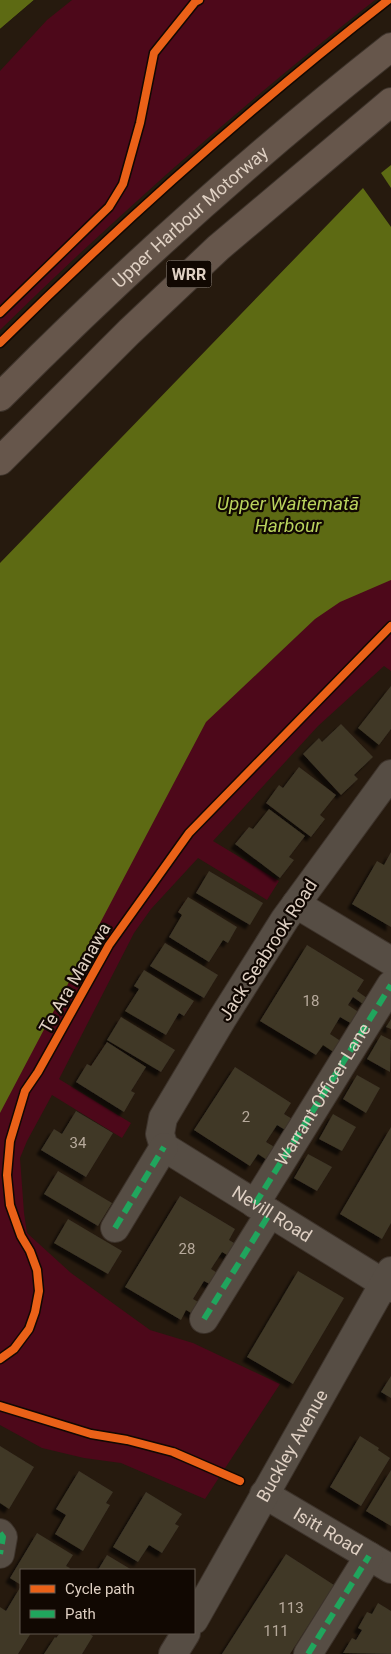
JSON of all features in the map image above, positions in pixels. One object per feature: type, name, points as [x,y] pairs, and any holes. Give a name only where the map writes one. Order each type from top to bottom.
[{"type":"highway","name":"Upper Harbour Motorway","points":[[0,397],[90,308],[162,242],[336,91],[391,47]]},
{"type":"highway","name":"WRR","points":[[0,461],[129,332],[218,248],[391,102]]},
{"type":"street","name":"Jack Seabrook Road","points":[[115,1228],[162,1140],[163,1118],[222,1019],[296,904],[391,774]]},
{"type":"street","points":[[296,904],[391,961]]},
{"type":"street","name":"Warrant Officer Lane","points":[[204,1319],[262,1208],[391,985]]},
{"type":"street","name":"Nevill Road","points":[[162,1140],[262,1208],[365,1270],[388,1281]]},
{"type":"street","name":"Buckley Avenue","points":[[195,1618],[264,1494],[388,1281]]},
{"type":"street","name":"Isitt Road","points":[[264,1494],[380,1563]]},
{"type":"street","points":[[0,1534],[3,1537],[0,1554]]},
{"type":"street","points":[[308,1654],[380,1563]]},
{"type":"street","points":[[173,1654],[185,1634]]},
{"type":"shaded area","points":[[72,0],[375,0],[230,119],[136,201],[0,330],[0,71],[47,20]]},
{"type":"shaded area","points":[[391,238],[391,671],[384,666],[318,726],[213,841],[279,881],[267,900],[198,858],[151,909],[134,933],[59,1079],[131,1123],[122,1138],[52,1095],[20,1158],[27,1233],[71,1273],[150,1330],[193,1343],[280,1384],[205,1499],[121,1463],[84,1458],[42,1448],[0,1425],[0,686]]},
{"type":"water","points":[[0,0],[34,0],[0,29]]},
{"type":"water","points":[[391,165],[391,188],[381,173]]},
{"type":"water","name":"Upper Waitematā Harbour","points":[[363,188],[391,227],[391,580],[340,602],[315,619],[206,722],[0,1113],[0,563]]},
{"type":"pier","points":[[36,0],[35,2],[0,31],[0,29]]},
{"type":"building","points":[[391,686],[391,729],[379,745],[358,728]]},
{"type":"building","points":[[341,724],[373,757],[354,775],[358,779],[341,795],[303,754],[319,738],[322,742]]},
{"type":"building","points":[[299,767],[336,795],[320,815],[325,819],[311,837],[266,803],[279,785],[283,788]]},
{"type":"building","points":[[269,809],[305,836],[289,857],[294,860],[280,878],[235,844],[249,827],[253,829]]},
{"type":"building","points":[[391,852],[391,927],[352,904],[377,861],[384,865]]},
{"type":"building","points":[[209,871],[263,903],[250,925],[196,893]]},
{"type":"building","points":[[188,897],[237,927],[228,943],[223,940],[209,962],[169,937],[182,915],[178,912]]},
{"type":"building","points":[[165,943],[218,975],[204,998],[150,966]]},
{"type":"building","points":[[307,945],[364,980],[357,991],[367,998],[363,1004],[353,997],[348,1005],[360,1013],[352,1024],[340,1017],[330,1034],[342,1042],[335,1053],[323,1045],[316,1055],[260,1021]]},
{"type":"building","points":[[144,970],[194,1001],[184,1016],[179,1013],[166,1035],[125,1011],[139,989],[134,986]]},
{"type":"building","points":[[121,1017],[175,1050],[161,1072],[107,1040]]},
{"type":"building","points":[[391,1019],[391,1029],[386,1027]]},
{"type":"building","points":[[381,1035],[391,1040],[390,1072],[367,1059]]},
{"type":"building","points":[[107,1042],[146,1067],[131,1091],[135,1093],[124,1112],[76,1082],[87,1064],[91,1066]]},
{"type":"building","points":[[235,1067],[291,1103],[284,1114],[294,1120],[287,1131],[277,1125],[266,1142],[278,1149],[270,1162],[258,1154],[250,1166],[194,1130]]},
{"type":"building","points":[[357,1075],[380,1088],[366,1113],[343,1099]]},
{"type":"building","points":[[76,1111],[113,1133],[86,1177],[41,1150],[54,1129],[62,1134]]},
{"type":"building","points":[[333,1114],[356,1127],[342,1151],[319,1139]]},
{"type":"building","points":[[391,1127],[391,1223],[382,1239],[340,1214]]},
{"type":"building","points":[[308,1154],[332,1167],[317,1191],[294,1178]]},
{"type":"building","points":[[58,1171],[112,1203],[98,1226],[44,1194]]},
{"type":"building","points":[[180,1196],[235,1229],[229,1240],[241,1247],[234,1259],[222,1252],[211,1269],[224,1277],[217,1288],[204,1281],[193,1299],[207,1307],[200,1318],[186,1310],[181,1320],[125,1287]]},
{"type":"building","points":[[68,1219],[122,1251],[108,1274],[54,1243]]},
{"type":"building","points":[[298,1271],[344,1298],[293,1384],[247,1357]]},
{"type":"building","points":[[391,1376],[391,1398],[381,1392]]},
{"type":"building","points":[[360,1436],[379,1448],[378,1450],[390,1458],[361,1506],[330,1487]]},
{"type":"building","points":[[0,1446],[34,1467],[9,1509],[0,1503]]},
{"type":"building","points":[[391,1470],[391,1526],[366,1511]]},
{"type":"building","points":[[79,1471],[113,1492],[106,1503],[110,1505],[83,1551],[55,1534],[66,1515],[56,1509]]},
{"type":"building","points":[[146,1492],[182,1514],[175,1524],[179,1526],[162,1553],[149,1545],[138,1562],[113,1547]]},
{"type":"building","points":[[37,1533],[73,1555],[66,1566],[70,1569],[20,1569],[20,1584],[10,1578]]},
{"type":"building","points":[[286,1554],[334,1585],[290,1654],[222,1654]]},
{"type":"building","points":[[107,1555],[130,1569],[99,1569]]},
{"type":"building","points":[[20,1588],[20,1634],[30,1634],[18,1654],[0,1654],[0,1607],[6,1611]]},
{"type":"building","points":[[378,1603],[391,1611],[391,1654],[343,1653],[352,1638],[356,1640],[362,1630],[358,1628],[367,1612],[372,1614]]},
{"type":"building","points":[[59,1634],[90,1634],[93,1636],[82,1654],[44,1654]]},
{"type":"marked path","points":[[255,1204],[391,985]]},
{"type":"marked path","points":[[115,1228],[164,1147]]},
{"type":"marked path","points":[[204,1319],[270,1213]]},
{"type":"marked path","points":[[0,1533],[3,1537],[0,1554]]},
{"type":"marked path","points":[[308,1654],[369,1556]]},
{"type":"cycle path","points":[[0,313],[109,207],[123,184],[140,123],[154,53],[195,2],[199,0]]},
{"type":"cycle path","points":[[0,343],[93,253],[189,166],[287,81],[388,0]]},
{"type":"cycle path","name":"Te Ara Manawa","points":[[0,1359],[14,1349],[29,1329],[39,1291],[37,1270],[30,1251],[21,1236],[10,1205],[7,1175],[10,1141],[25,1091],[38,1072],[109,945],[189,833],[391,626]]},
{"type":"cycle path","points":[[0,1406],[91,1434],[127,1440],[173,1452],[240,1481]]}]
